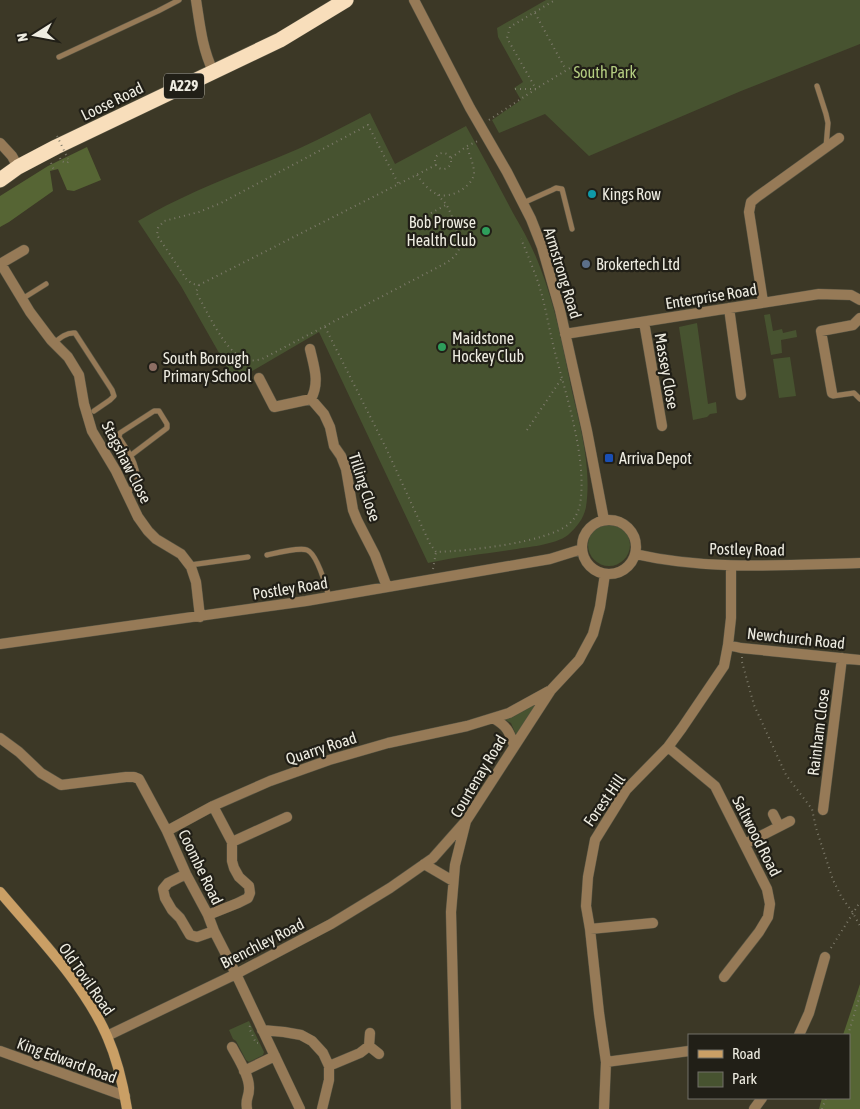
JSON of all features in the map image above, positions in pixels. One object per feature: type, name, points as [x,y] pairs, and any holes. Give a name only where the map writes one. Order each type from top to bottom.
[{"type":"highway","name":"Loose Road","points":[[0,180],[18,167],[56,147],[280,40],[346,0]]},
{"type":"street","points":[[196,0],[203,44],[214,71]]},
{"type":"street","name":"Armstrong Road","points":[[414,0],[470,108],[523,203],[542,247],[560,310],[587,431],[604,520]]},
{"type":"street","points":[[763,302],[750,226],[749,212],[751,202],[756,196],[839,138]]},
{"type":"street","points":[[0,143],[12,156],[18,167]]},
{"type":"street","name":"Stagshaw Close","points":[[24,250],[0,264],[30,312],[54,343],[68,357],[79,375],[84,404],[92,431],[116,471],[138,517],[156,539],[181,554],[190,565]]},
{"type":"street","name":"Enterprise Road","points":[[565,334],[819,294],[851,295],[860,300]]},
{"type":"street","points":[[729,308],[740,395]]},
{"type":"street","points":[[832,393],[821,331],[853,324],[860,318]]},
{"type":"street","name":"Massey Close","points":[[644,322],[662,426]]},
{"type":"street","points":[[259,378],[274,407],[312,399],[316,383],[310,349]]},
{"type":"street","name":"Tilling Close","points":[[312,399],[324,414],[330,427],[334,446],[341,456],[346,469],[353,510],[388,587]]},
{"type":"street","points":[[604,520],[620,522],[629,529],[635,539],[633,559],[628,566],[616,573],[605,574],[592,569],[585,561],[582,549],[583,538],[589,527],[604,520]]},
{"type":"street","name":"Postley Road","points":[[0,644],[330,597],[550,559],[582,549]]},
{"type":"street","name":"Postley Road","points":[[635,554],[659,559],[731,566],[860,564]]},
{"type":"street","points":[[190,565],[196,582],[200,617]]},
{"type":"street","name":"Forest Hill","points":[[604,1109],[606,1062],[586,906],[588,877],[595,840],[626,790],[668,747],[724,666],[731,618],[731,566]]},
{"type":"street","name":"Courtenay Road","points":[[456,1109],[451,912],[455,865],[466,820],[551,690],[579,660],[593,634],[600,607],[605,574]]},
{"type":"street","name":"Newchurch Road","points":[[728,645],[741,648],[860,660]]},
{"type":"street","name":"Rainham Close","points":[[823,810],[842,658]]},
{"type":"street","name":"Quarry Road","points":[[167,830],[213,806],[270,781],[329,760],[388,743],[467,726],[509,713],[551,690]]},
{"type":"street","points":[[493,718],[503,724],[509,731],[514,745]]},
{"type":"street","name":"Coombe Road","points":[[0,738],[41,774],[61,785],[126,777],[134,777],[139,780],[167,830],[186,874],[208,915],[300,1109]]},
{"type":"street","name":"Saltwood Road","points":[[668,747],[715,786],[767,889],[770,904],[768,917],[759,932],[724,977]]},
{"type":"street","points":[[208,915],[248,898],[250,893],[249,886],[239,877],[234,868],[232,842],[213,806]]},
{"type":"street","points":[[773,814],[779,826]]},
{"type":"street","points":[[232,842],[287,817]]},
{"type":"street","name":"Brenchley Road","points":[[107,1036],[236,974],[331,924],[390,888],[433,858],[466,820]]},
{"type":"street","points":[[745,844],[790,821]]},
{"type":"street","points":[[424,864],[453,881]]},
{"type":"street","points":[[186,874],[168,883],[163,889],[165,898],[190,935],[197,937],[214,931]]},
{"type":"street","name":"Old Tovil Road","points":[[0,892],[75,983],[92,1008],[107,1036],[118,1067],[127,1109]]},
{"type":"street","points":[[590,929],[653,923]]},
{"type":"street","points":[[799,1034],[809,1013],[825,957]]},
{"type":"street","points":[[262,1030],[301,1035],[312,1041],[323,1053],[329,1066],[329,1080],[322,1109]]},
{"type":"street","points":[[329,1066],[360,1054],[369,1046],[370,1033]]},
{"type":"street","points":[[369,1046],[379,1054]]},
{"type":"street","points":[[232,1047],[248,1080],[250,1090],[246,1100],[247,1109]]},
{"type":"street","points":[[606,1062],[688,1051]]},
{"type":"street","name":"King Edward Road","points":[[0,1052],[125,1096]]},
{"type":"street","points":[[244,1071],[275,1056]]},
{"type":"lane","points":[[59,57],[179,0]]},
{"type":"lane","points":[[817,86],[828,123],[826,147]]},
{"type":"lane","points":[[523,203],[552,190],[562,189],[572,228]]},
{"type":"lane","points":[[22,299],[46,284]]},
{"type":"lane","points":[[54,343],[70,332],[75,333],[112,390],[114,396],[94,411]]},
{"type":"lane","points":[[832,393],[833,396],[854,393],[860,399]]},
{"type":"lane","points":[[127,493],[137,483],[138,476],[136,464],[130,456],[119,437],[120,433],[154,411],[159,411],[167,424],[167,428],[130,456]]},
{"type":"lane","points":[[267,555],[303,549],[309,551],[314,556],[330,597]]},
{"type":"lane","points":[[190,565],[248,557]]},
{"type":"path","points":[[536,89],[507,38],[510,27],[555,0]]},
{"type":"path","points":[[535,12],[566,70]]},
{"type":"path","points":[[480,126],[575,65]]},
{"type":"path","points":[[515,90],[536,89]]},
{"type":"path","points":[[199,286],[186,280],[157,235],[158,228],[164,221],[188,216],[221,203],[368,125],[398,184]]},
{"type":"path","points":[[56,136],[68,159]]},
{"type":"path","points":[[436,165],[443,169],[448,168],[451,158],[466,146],[480,140]]},
{"type":"path","points":[[438,195],[447,196],[461,190],[472,182],[474,169],[466,146]]},
{"type":"path","points":[[436,165],[435,160],[439,153],[448,154],[451,158]]},
{"type":"path","points":[[417,175],[425,185],[438,195],[450,212],[459,248],[454,257],[446,263],[262,359],[244,359],[236,354],[223,339],[196,292],[199,286],[436,165]]},
{"type":"path","points":[[410,225],[446,205]]},
{"type":"path","points":[[436,552],[496,546],[538,538],[556,532],[569,524],[578,513],[581,497],[580,466],[573,423],[538,283],[522,240]]},
{"type":"path","points":[[325,327],[386,448],[430,544],[436,552],[431,580]]},
{"type":"path","points":[[527,430],[562,378]]},
{"type":"path","points":[[741,648],[742,662],[754,705],[786,775],[812,810],[832,880],[860,926]]},
{"type":"path","points":[[825,957],[860,902]]},
{"type":"path","points":[[848,1034],[860,995]]},
{"type":"green space","name":"South Park","points":[[546,0],[860,0],[860,44],[741,91],[589,156],[545,114],[499,133],[492,120],[521,100],[514,88],[523,82],[498,37],[497,28]]},
{"type":"green space","points":[[370,113],[395,164],[466,126],[534,253],[550,296],[558,326],[586,462],[586,507],[582,519],[568,535],[556,541],[428,563],[319,332],[235,381],[181,286],[138,221],[177,200],[298,149]]},
{"type":"green space","points":[[87,147],[101,180],[74,191],[67,190],[58,169],[50,171],[53,191],[0,227],[0,196],[48,166]]},
{"type":"green space","points":[[770,314],[773,331],[782,329],[783,333],[796,330],[797,337],[781,340],[782,353],[771,355],[764,315]]},
{"type":"green space","points":[[697,323],[708,404],[716,402],[717,413],[693,420],[679,327]]},
{"type":"green space","points":[[790,357],[796,396],[779,398],[773,359]]},
{"type":"green space","points":[[613,524],[621,527],[627,533],[630,545],[627,557],[621,563],[605,566],[597,563],[591,557],[588,541],[591,533],[597,527]]},
{"type":"green space","points":[[539,702],[519,735],[516,735],[506,717],[523,711]]},
{"type":"green space","points":[[860,984],[860,1109],[819,1109],[822,1099],[850,1099],[850,1034],[843,1034]]},
{"type":"green space","points":[[249,1021],[264,1052],[263,1055],[249,1062],[229,1030]]},
{"type":"place","name":"Kings Row","points":[[592,194]]},
{"type":"place","name":"Bob Prowse Health Club","points":[[486,231]]},
{"type":"place","name":"Brokertech Ltd","points":[[586,264]]},
{"type":"place","name":"Maidstone Hockey Club","points":[[442,347]]},
{"type":"place","name":"South Borough Primary School","points":[[153,367]]},
{"type":"place","name":"Arriva Depot","points":[[609,458]]}]
